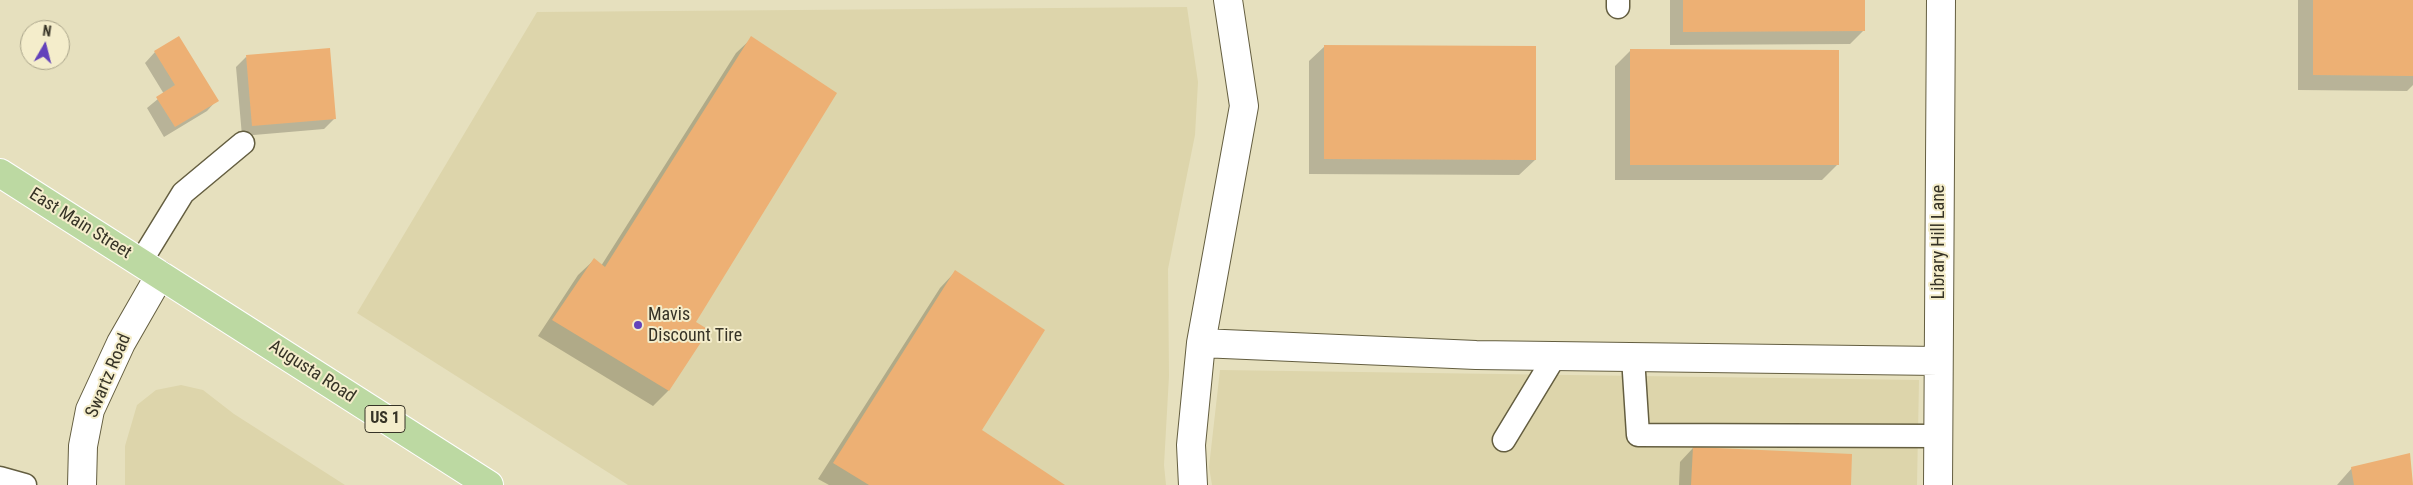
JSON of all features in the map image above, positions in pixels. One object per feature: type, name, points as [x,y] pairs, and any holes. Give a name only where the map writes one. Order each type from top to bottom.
[{"type":"main road","name":"East Main Street","points":[[0,173],[150,269]]},
{"type":"main road","name":"Augusta Road","points":[[150,269],[489,485]]},
{"type":"street","points":[[1193,485],[1191,445],[1201,343],[1244,106],[1228,0]]},
{"type":"street","name":"Library Hill Lane","points":[[1938,485],[1941,0]]},
{"type":"street","name":"Swartz Road","points":[[82,485],[83,446],[90,410],[121,343],[150,269]]},
{"type":"street","points":[[1201,343],[1364,352],[1938,361]]},
{"type":"lane","points":[[150,269],[183,193],[243,144]]},
{"type":"lane","points":[[1504,440],[1555,356]]},
{"type":"lane","points":[[1633,357],[1638,435],[1938,436]]},
{"type":"lane","points":[[0,478],[25,485]]},
{"type":"shaded area","points":[[1187,7],[1198,82],[1195,135],[1168,269],[1169,376],[1164,465],[1166,485],[628,485],[357,313],[537,12]]},
{"type":"shaded area","points":[[1220,370],[1919,380],[1917,485],[1212,485],[1209,467]]},
{"type":"shaded area","points":[[181,385],[203,390],[234,414],[345,485],[125,485],[125,446],[137,405],[156,390]]},
{"type":"building","points":[[1683,0],[1865,0],[1865,31],[1683,32]]},
{"type":"building","points":[[2313,0],[2413,0],[2413,76],[2313,75]]},
{"type":"building","points":[[179,36],[219,101],[175,127],[156,97],[175,85],[154,51]]},
{"type":"building","points":[[751,36],[837,93],[696,322],[709,330],[669,391],[552,320],[594,258],[605,267]]},
{"type":"building","points":[[1324,45],[1536,46],[1536,160],[1324,159]]},
{"type":"building","points":[[330,48],[336,119],[252,126],[246,55]]},
{"type":"building","points":[[1630,49],[1839,50],[1839,165],[1630,165]]},
{"type":"building","points":[[955,270],[1045,330],[982,430],[1065,485],[869,485],[833,463]]},
{"type":"building","points":[[1693,447],[1852,454],[1851,485],[1691,485]]},
{"type":"building","points":[[2410,453],[2413,485],[2354,485],[2351,467]]},
{"type":"place","name":"Mavis Discount Tire","points":[[638,325]]}]
